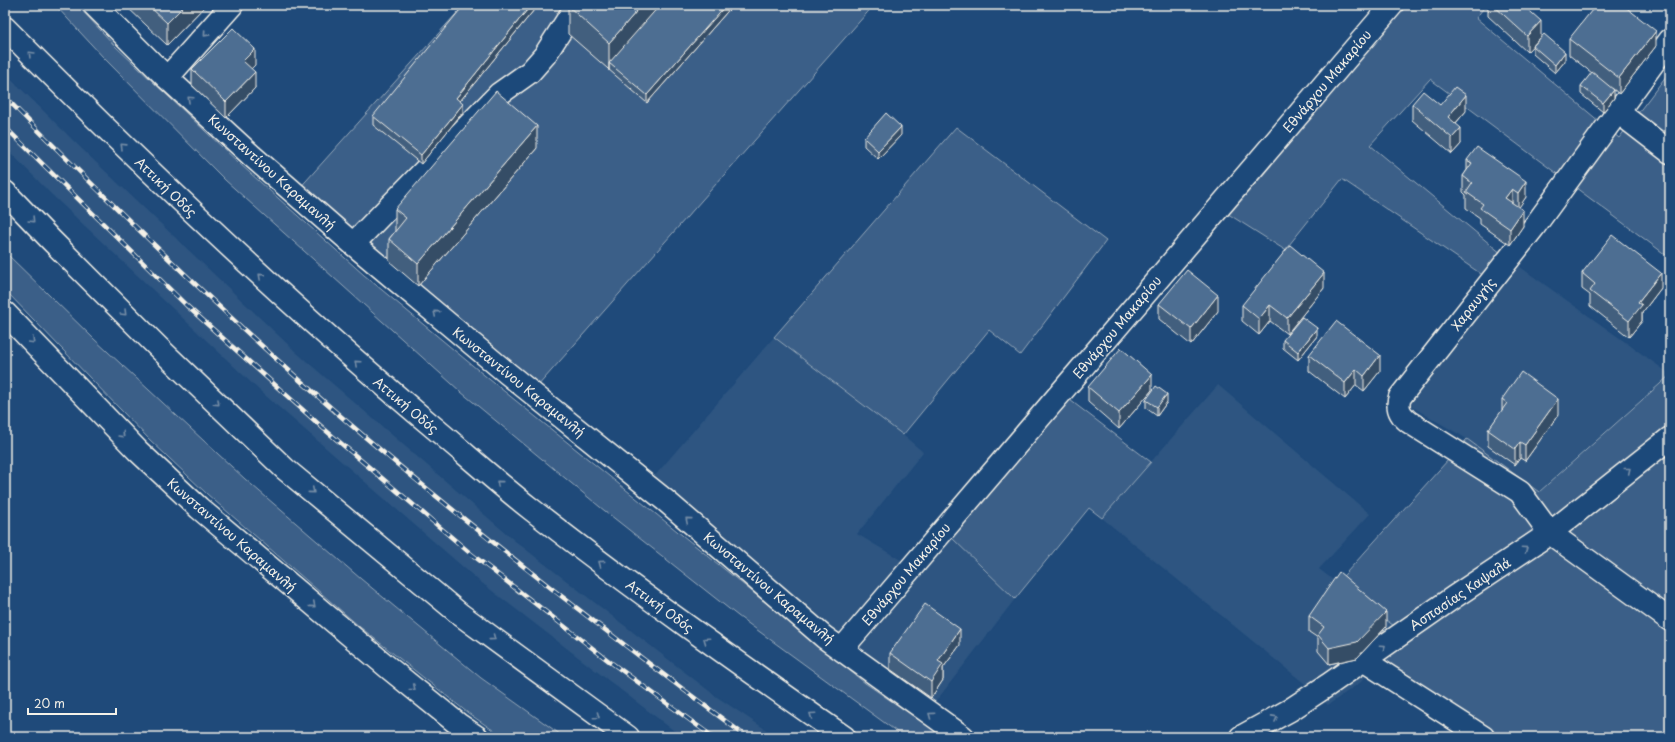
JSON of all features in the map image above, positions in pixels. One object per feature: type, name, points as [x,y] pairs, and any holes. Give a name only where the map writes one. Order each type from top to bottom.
[{"type":"main road","name":"Κωνσταντίνου Καραμανλή","points":[[94,5],[167,78],[252,156],[353,244],[507,373],[666,500],[824,637],[963,737]]},
{"type":"main road","points":[[167,78],[232,5]]},
{"type":"main road","points":[[353,244],[499,94],[530,72],[545,55],[577,5]]},
{"type":"main road","name":"Εθνάρχου Μακαρίου","points":[[842,649],[1392,5]]},
{"type":"main road","name":"Αττική Οδός","points":[[5,28],[99,123],[206,226],[365,370],[529,508],[653,602],[844,737]]},
{"type":"main road","name":"Χαραυγής","points":[[1670,40],[1534,227],[1400,397],[1398,402],[1399,412],[1409,422],[1520,492],[1550,533],[1670,620]]},
{"type":"main road","points":[[1618,112],[1670,152]]},
{"type":"main road","points":[[5,192],[159,348],[286,469],[461,615],[628,737]]},
{"type":"main road","name":"Κωνσταντίνου Καραμανλή","points":[[5,313],[138,451],[199,508],[320,611],[453,730],[477,737]]},
{"type":"main road","name":"Ασπασίας Καψαλά","points":[[1241,737],[1290,710],[1550,533],[1670,438]]},
{"type":"main road","points":[[1363,660],[1483,737]]},
{"type":"shaded area","points":[[55,5],[77,5],[116,47],[240,164],[364,275],[484,375],[865,683],[944,737],[904,737],[738,616],[600,507],[461,392],[225,180],[103,57]]},
{"type":"shaded area","points":[[464,5],[874,5],[537,387],[297,191]]},
{"type":"shaded area","points":[[1400,5],[1486,5],[1476,18],[1619,138],[1670,71],[1670,258],[1430,79],[1370,145],[1502,254],[1487,278],[1342,179],[1285,250],[1225,212]]},
{"type":"shaded area","points":[[5,73],[83,150],[297,353],[515,541],[717,697],[777,737],[682,737],[478,580],[259,390],[51,194],[5,147]]},
{"type":"shaded area","points":[[956,127],[1106,241],[1020,355],[989,330],[903,435],[774,337]]},
{"type":"shaded area","points":[[5,252],[94,339],[245,479],[361,579],[481,678],[564,737],[503,737],[468,713],[360,627],[207,494],[149,439],[5,290]]},
{"type":"shaded area","points":[[1502,254],[1670,374],[1538,492],[1467,439],[1397,398]]},
{"type":"shaded area","points":[[774,337],[903,435],[923,452],[857,534],[921,572],[950,536],[1015,599],[933,705],[859,658],[653,478]]},
{"type":"shaded area","points":[[1670,375],[1670,737],[1485,737],[1376,664],[1406,635],[1337,583],[1467,439],[1539,492]]},
{"type":"shaded area","points":[[1218,385],[1370,514],[1319,569],[1406,636],[1376,664],[1361,682],[1328,705],[1305,684],[1102,518]]},
{"type":"shaded area","points":[[1066,397],[1151,462],[1102,518],[1089,508],[1015,599],[950,536]]},
{"type":"building","points":[[148,5],[185,5],[167,23]]},
{"type":"building","points":[[464,5],[531,5],[456,98],[463,104],[421,155],[373,116]]},
{"type":"building","points":[[642,5],[609,43],[568,6]]},
{"type":"building","points":[[660,5],[726,5],[647,95],[609,63]]},
{"type":"building","points":[[1493,5],[1523,5],[1541,21],[1527,36]]},
{"type":"building","points":[[1596,5],[1623,5],[1656,31],[1619,78],[1569,39]]},
{"type":"building","points":[[233,28],[255,49],[243,61],[255,72],[226,102],[192,69]]},
{"type":"building","points":[[1544,34],[1565,52],[1555,65],[1533,46]]},
{"type":"building","points":[[1592,72],[1614,90],[1603,103],[1581,86]]},
{"type":"building","points":[[1455,87],[1466,95],[1448,117],[1461,128],[1452,138],[1412,104],[1423,91],[1440,105]]},
{"type":"building","points":[[496,91],[537,126],[418,264],[389,239],[406,218],[395,209]]},
{"type":"building","points":[[886,113],[901,127],[878,151],[864,138]]},
{"type":"building","points":[[1477,147],[1526,181],[1518,193],[1512,189],[1505,198],[1523,210],[1510,229],[1480,208],[1483,204],[1466,192],[1472,183],[1463,176],[1472,163],[1467,160]]},
{"type":"building","points":[[1612,235],[1661,273],[1638,302],[1642,305],[1629,321],[1590,291],[1595,284],[1582,273]]},
{"type":"building","points":[[1290,245],[1324,273],[1287,318],[1270,305],[1259,319],[1242,305]]},
{"type":"building","points":[[1187,270],[1218,295],[1191,329],[1159,304]]},
{"type":"building","points":[[1302,317],[1317,328],[1298,352],[1283,340]]},
{"type":"building","points":[[1336,321],[1380,355],[1364,376],[1356,369],[1345,383],[1309,355]]},
{"type":"building","points":[[1121,348],[1152,375],[1119,413],[1088,387]]},
{"type":"building","points":[[1521,372],[1558,399],[1525,445],[1520,442],[1515,449],[1488,430],[1507,403],[1502,399]]},
{"type":"building","points":[[1156,386],[1167,394],[1157,407],[1146,400]]},
{"type":"building","points":[[1339,572],[1386,612],[1357,642],[1329,648],[1318,635],[1324,627],[1309,616]]},
{"type":"building","points":[[925,604],[960,629],[938,661],[943,664],[931,682],[890,653]]},
{"type":"railway","points":[[5,97],[210,298],[337,413],[437,497],[539,579],[642,659],[747,737]]},
{"type":"railway","points":[[5,127],[187,306],[323,428],[470,553],[609,661],[713,737]]}]
